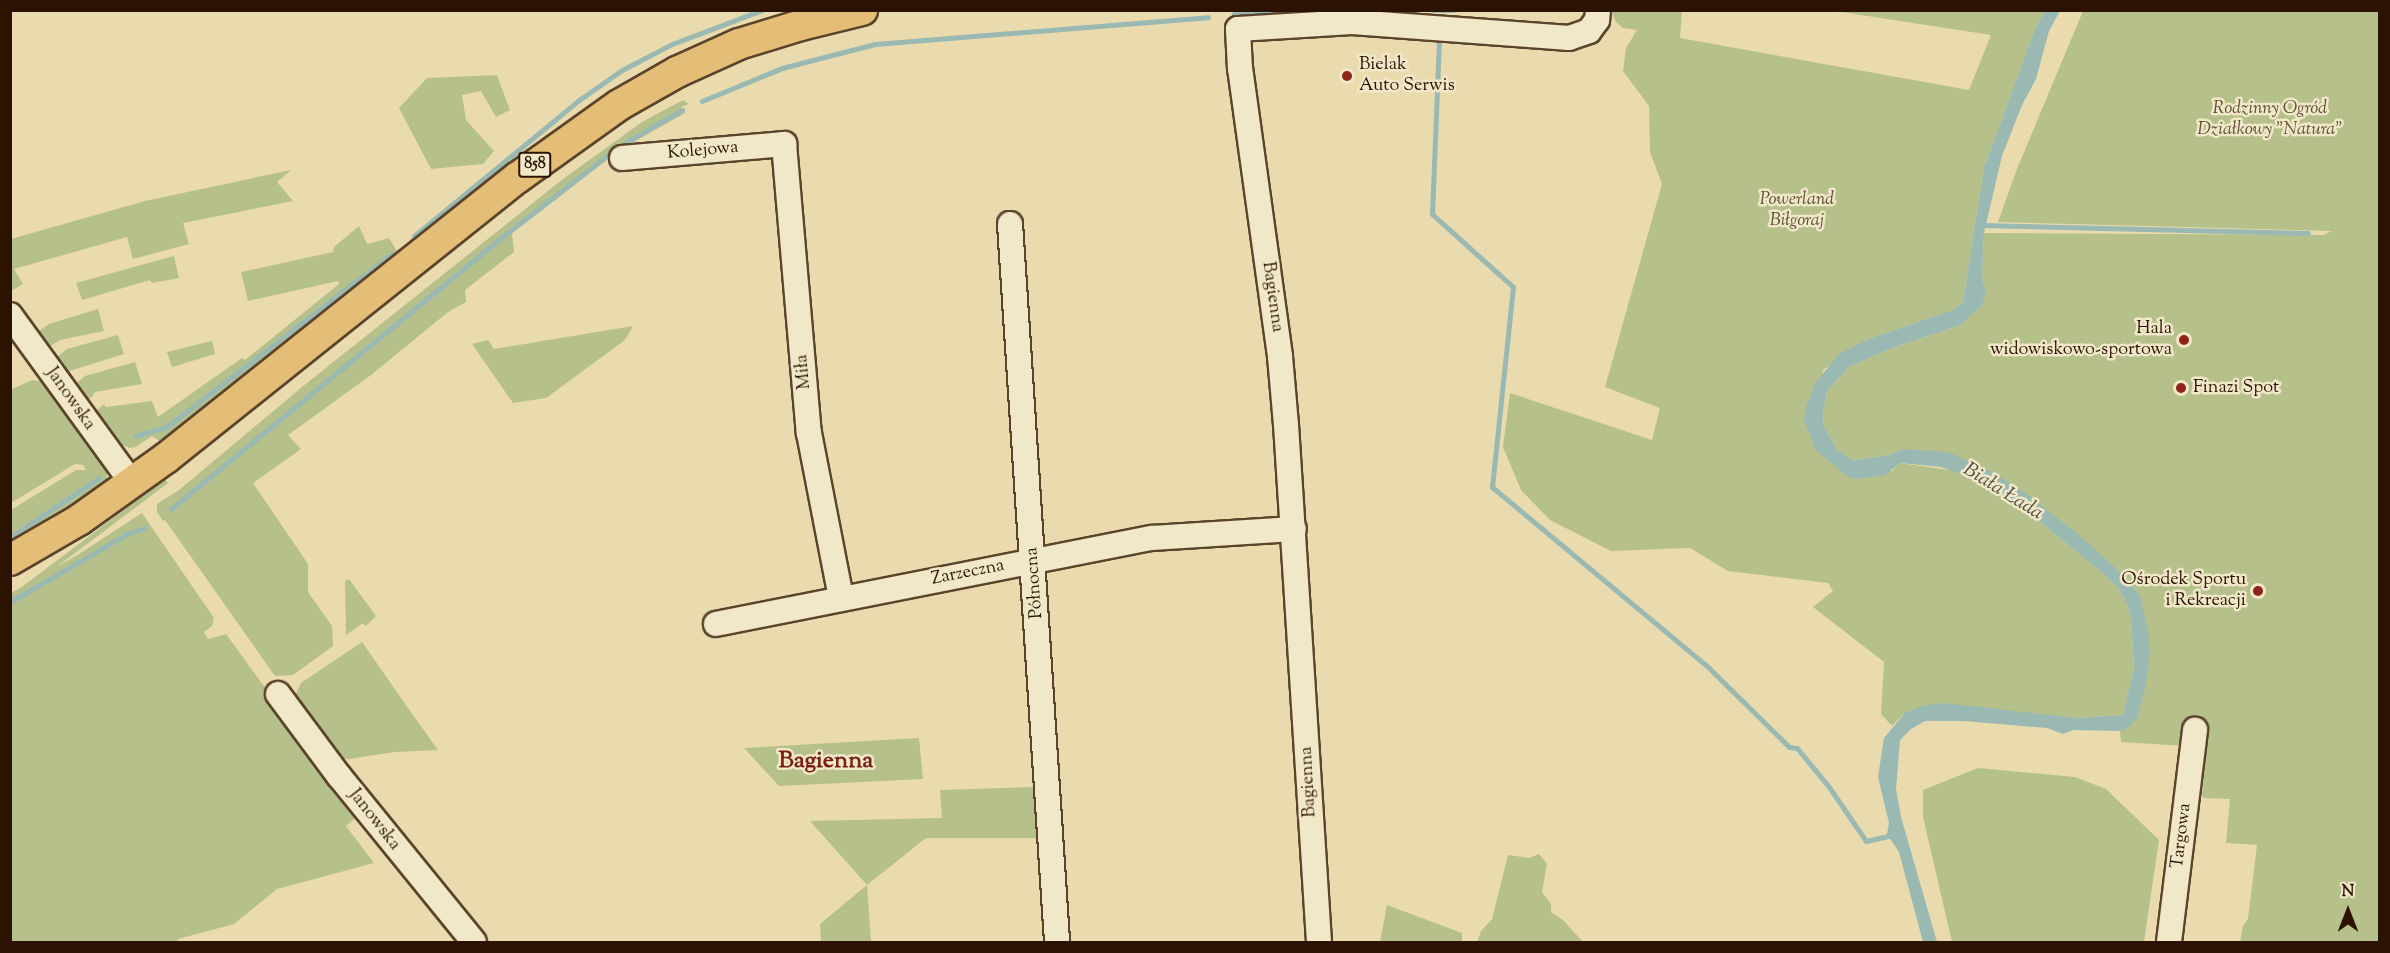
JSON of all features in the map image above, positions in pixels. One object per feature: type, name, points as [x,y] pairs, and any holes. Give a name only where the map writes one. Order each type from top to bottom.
[{"type":"main road","name":"858","points":[[10,561],[78,520],[132,483],[197,434],[542,159],[619,105],[677,72],[740,44],[801,25],[862,10]]},
{"type":"street","name":"Bagienna","points":[[1319,942],[1294,529],[1280,357],[1240,69],[1238,29],[1352,22],[1569,38],[1589,31],[1597,20],[1598,10]]},
{"type":"street","name":"Kolejowa","points":[[622,158],[784,144]]},
{"type":"street","name":"Miła","points":[[784,144],[809,433],[841,598]]},
{"type":"street","name":"Północna","points":[[1010,224],[1057,942]]},
{"type":"street","name":"Janowska","points":[[10,315],[132,483]]},
{"type":"street","name":"Zarzeczna","points":[[716,624],[1152,538],[1294,529]]},
{"type":"street","name":"Janowska","points":[[278,694],[353,793],[474,942]]},
{"type":"street","name":"Targowa","points":[[2169,942],[2195,730]]},
{"type":"green space","name":"Powerland Biłgoraj","points":[[1611,11],[1682,11],[1680,38],[1969,90],[1991,35],[1835,11],[2046,11],[2036,27],[1984,167],[1963,302],[1953,310],[1871,338],[1823,370],[1816,450],[1892,471],[1899,463],[1957,471],[2022,507],[2105,575],[2118,588],[2127,604],[2131,619],[2134,668],[2123,715],[2077,718],[1905,713],[1892,726],[1881,714],[1884,662],[1813,607],[1833,591],[1828,583],[1728,571],[1690,548],[1611,551],[1550,520],[1521,490],[1503,447],[1510,393],[1652,440],[1660,408],[1605,387],[1662,184],[1650,152],[1649,106],[1623,71],[1626,48],[1637,30],[1623,28],[1616,22]]},
{"type":"green space","name":"Ośrodek Sportu i Rekreacji","points":[[2083,11],[2379,11],[2379,942],[2240,942],[2243,926],[2248,919],[2257,845],[2226,843],[2230,799],[2202,796],[2208,732],[2187,729],[2185,746],[2121,742],[2120,731],[2128,728],[2142,698],[2150,653],[2140,595],[2122,574],[2024,492],[1903,449],[1889,455],[1853,460],[1837,450],[1824,426],[1823,415],[1827,391],[1849,367],[1892,348],[1961,325],[1986,291],[1982,278],[1984,233],[2323,235],[2332,231],[1998,222],[2017,169]]},
{"type":"green space","points":[[497,75],[510,110],[496,117],[481,91],[462,95],[466,120],[494,151],[483,164],[431,169],[399,108],[427,78]]},
{"type":"green space","points":[[683,100],[689,104],[681,107],[685,113],[621,149],[512,233],[514,252],[465,290],[466,302],[448,312],[371,375],[288,435],[301,449],[253,483],[308,564],[308,592],[332,626],[333,646],[293,675],[275,676],[165,520],[163,521],[157,512],[157,504],[179,490],[302,387],[563,179],[642,122]]},
{"type":"green space","points":[[291,170],[277,182],[293,201],[183,223],[189,244],[133,259],[127,237],[14,269],[23,284],[11,291],[11,239],[145,201]]},
{"type":"green space","points":[[359,226],[367,244],[389,238],[400,256],[160,441],[152,436],[136,447],[130,448],[117,443],[109,430],[104,433],[95,412],[104,404],[106,407],[152,401],[158,417],[242,358],[245,360],[339,284],[338,281],[248,301],[241,272],[333,252],[334,247]]},
{"type":"green space","points":[[174,256],[179,278],[152,283],[150,280],[82,300],[76,283]]},
{"type":"green space","points":[[98,309],[104,331],[60,340],[50,346],[37,338],[40,330],[49,324]]},
{"type":"green space","points":[[633,326],[625,340],[546,398],[513,403],[472,344],[488,340],[494,349]]},
{"type":"green space","points":[[118,335],[124,354],[66,372],[56,358],[67,349]]},
{"type":"green space","points":[[212,341],[215,354],[172,367],[167,352]]},
{"type":"green space","points":[[135,362],[142,384],[95,392],[92,397],[85,400],[74,385],[85,376]]},
{"type":"green space","points":[[32,380],[45,382],[107,467],[107,479],[89,496],[11,545],[11,510],[76,470],[86,470],[83,465],[75,464],[11,503],[10,390]]},
{"type":"green space","points":[[165,479],[168,483],[23,592],[20,588]]},
{"type":"green space","points":[[142,513],[214,618],[212,626],[204,632],[208,639],[226,634],[355,811],[354,819],[346,826],[374,863],[277,889],[234,924],[178,939],[178,942],[11,942],[11,593],[79,554]]},
{"type":"green space","points":[[349,579],[376,616],[366,626],[363,623],[346,635],[345,581]]},
{"type":"green space","points":[[362,642],[438,750],[395,752],[349,759],[338,758],[293,700],[301,683]]},
{"type":"green space","points":[[919,738],[923,779],[779,786],[744,748]]},
{"type":"green space","points":[[1978,768],[2075,777],[2106,789],[2159,840],[2144,942],[1952,942],[1923,817],[1923,790]]},
{"type":"green space","points":[[1033,787],[1037,838],[926,838],[867,885],[810,821],[942,818],[940,790]]},
{"type":"green space","points":[[1539,854],[1547,864],[1542,892],[1551,904],[1551,912],[1563,920],[1583,942],[1477,942],[1481,931],[1492,919],[1508,855],[1529,858]]},
{"type":"green space","points":[[867,885],[871,942],[821,942],[820,924]]},
{"type":"green space","points":[[1387,905],[1462,933],[1462,942],[1380,942]]},
{"type":"water","name":"Biała Łada","points":[[2046,10],[2060,11],[2049,31],[2036,79],[2022,105],[2002,156],[1984,233],[1982,278],[1986,291],[1982,305],[1961,325],[1892,348],[1849,367],[1827,391],[1823,415],[1824,426],[1837,450],[1853,460],[1889,455],[1903,449],[1948,452],[1988,470],[2024,492],[2079,535],[2122,574],[2140,595],[2148,630],[2150,653],[2146,685],[2137,718],[2128,728],[2120,731],[2073,730],[2063,734],[2047,728],[1964,721],[1925,721],[1911,729],[1900,740],[1896,789],[1901,817],[1937,942],[1923,942],[1899,852],[1887,834],[1889,823],[1878,777],[1884,738],[1905,713],[1922,706],[1943,703],[2077,718],[2123,715],[2134,668],[2131,619],[2127,604],[2118,588],[2022,507],[1975,479],[1941,467],[1900,463],[1885,475],[1855,479],[1848,477],[1816,450],[1804,420],[1806,407],[1816,382],[1839,354],[1871,338],[1953,310],[1963,302],[1984,167],[2036,27]]},
{"type":"waterway","points":[[414,236],[579,100],[622,70],[672,44],[762,10]]},
{"type":"waterway","points":[[1234,14],[1298,10]]},
{"type":"waterway","points":[[1434,10],[1453,10]]},
{"type":"waterway","points":[[702,101],[782,68],[875,44],[1208,17]]},
{"type":"waterway","points":[[1439,40],[1432,214],[1513,287],[1492,487],[1709,668],[1789,747],[1797,748],[1829,787],[1866,841],[1893,835]]},
{"type":"waterway","points":[[171,509],[497,241],[618,147],[682,110]]},
{"type":"waterway","points":[[1980,225],[2308,233]]},
{"type":"waterway","points":[[136,436],[168,426],[391,254]]},
{"type":"waterway","points":[[10,537],[99,478]]},
{"type":"waterway","points":[[10,602],[127,534],[144,528]]},
{"type":"place","name":"Bielak Auto Serwis","points":[[1347,76]]},
{"type":"place","name":"Hala widowiskowo-sportowa","points":[[2184,340]]},
{"type":"place","name":"Finazi Spot","points":[[2181,388]]},
{"type":"place","name":"Ośrodek Sportu i Rekreacji","points":[[2258,591]]},
{"type":"district","name":"Bagienna","points":[[826,762]]},
{"type":"park label","name":"Rodzinny Ogród Działkowy \"Natura\"","points":[[2270,120]]}]
